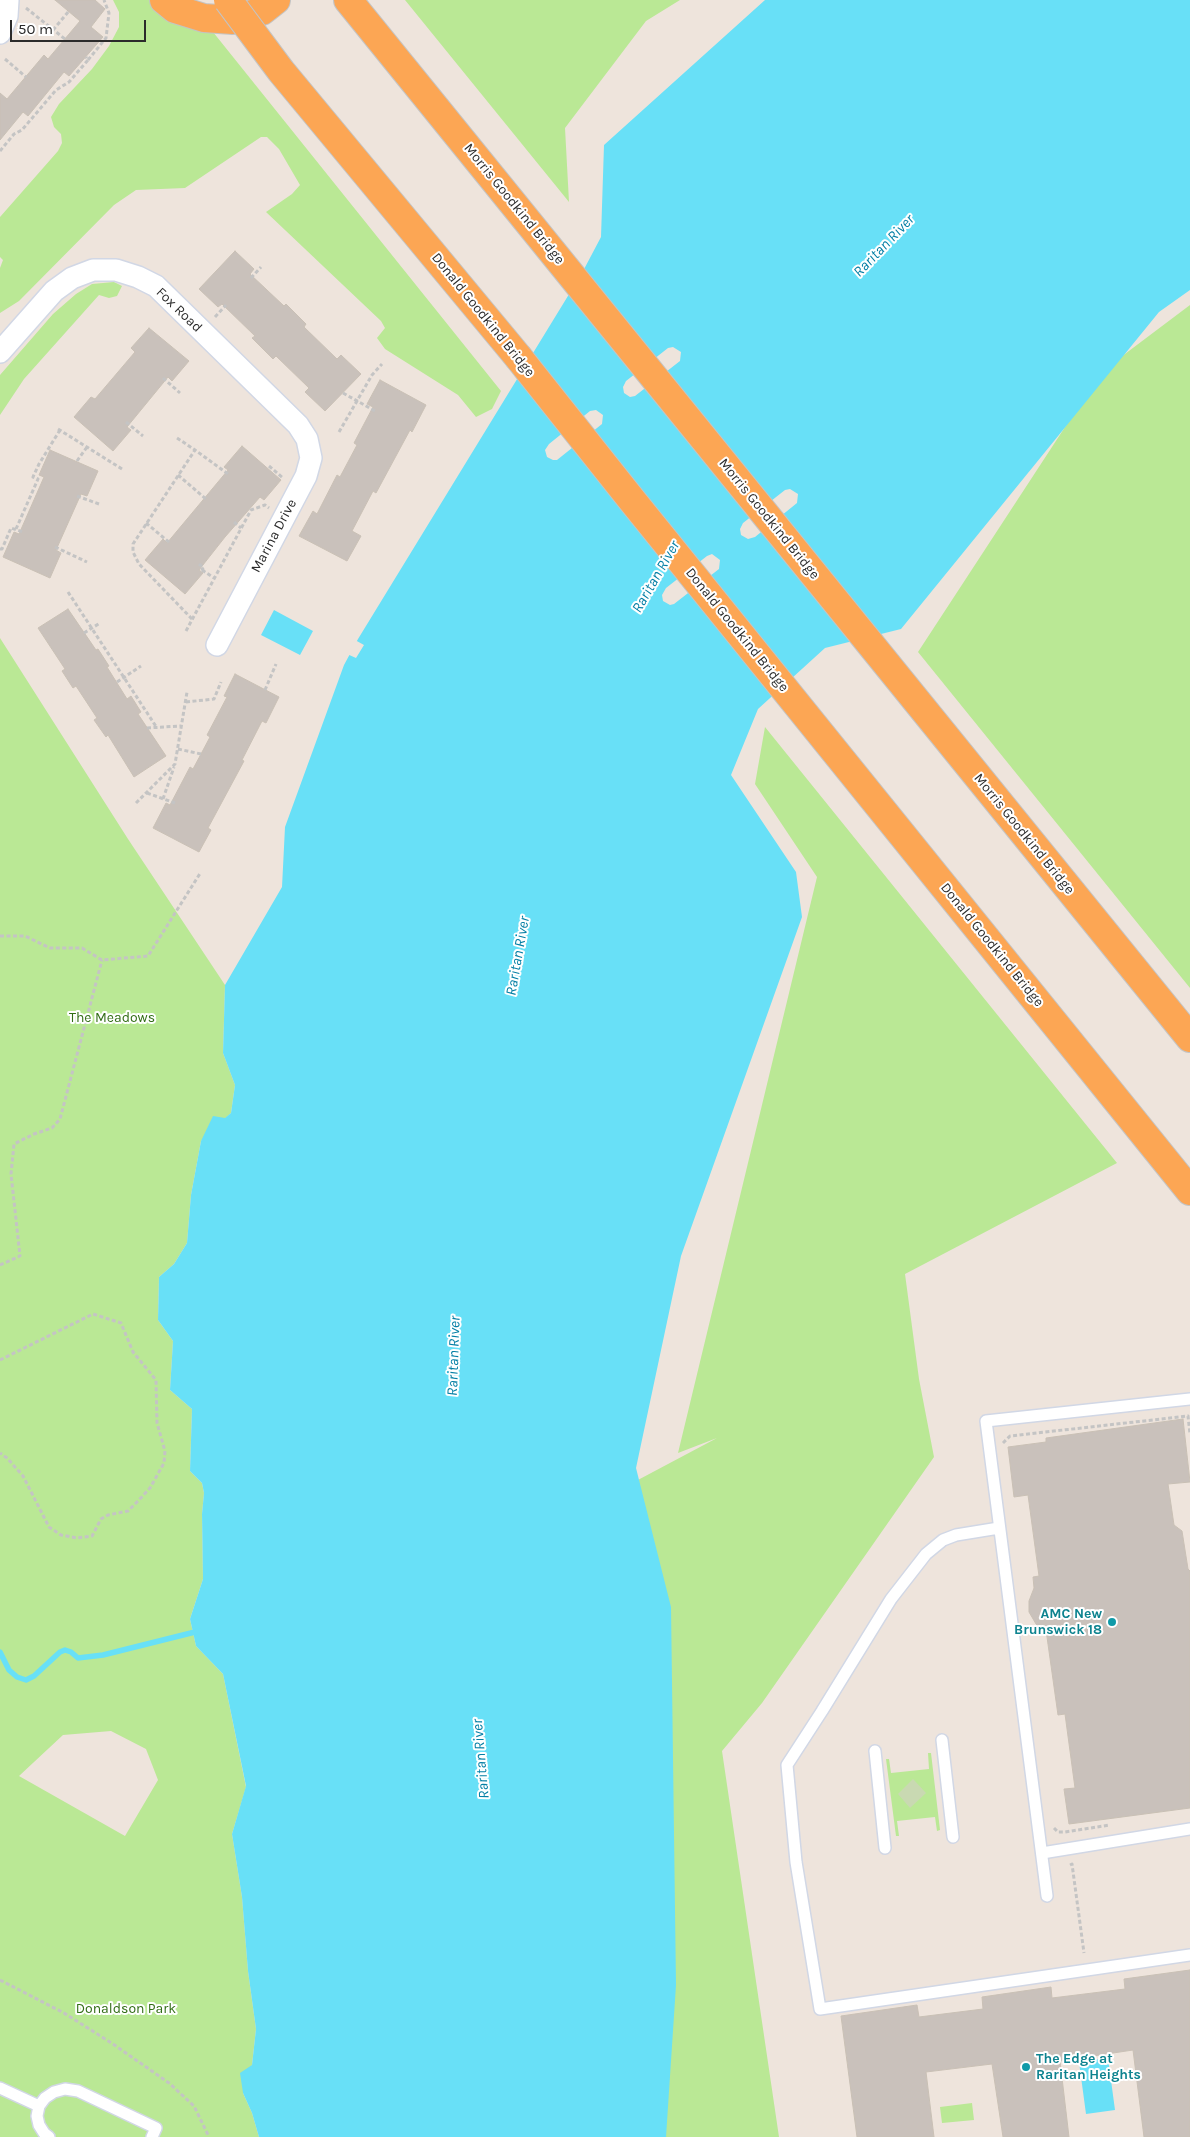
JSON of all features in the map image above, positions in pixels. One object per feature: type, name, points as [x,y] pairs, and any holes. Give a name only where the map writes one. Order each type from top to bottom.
[{"type":"highway","points":[[164,0],[175,8],[204,18],[234,20],[262,11],[276,0]]},
{"type":"highway","name":"Donald Goodkind Bridge","points":[[228,0],[280,71],[519,358],[1190,1191]]},
{"type":"highway","name":"Morris Goodkind Bridge","points":[[348,0],[1190,1038]]},
{"type":"street","points":[[0,33],[7,16],[16,3]]},
{"type":"street","name":"Fox Road","points":[[0,352],[54,291],[72,278],[93,270],[116,270],[138,277],[156,286],[298,425]]},
{"type":"street","name":"Marina Drive","points":[[217,645],[306,476],[311,458],[307,438],[298,425]]},
{"type":"lane","points":[[1047,1896],[986,1421],[1190,1399]]},
{"type":"lane","points":[[1000,1528],[956,1535],[943,1540],[926,1554],[891,1599],[787,1765],[796,1862],[820,2009],[1190,1955]]},
{"type":"lane","points":[[942,1740],[953,1837]]},
{"type":"lane","points":[[875,1751],[885,1848]]},
{"type":"lane","points":[[1042,1853],[1190,1829]]},
{"type":"lane","points":[[0,2088],[38,2106]]},
{"type":"lane","points":[[49,2137],[39,2125],[37,2116],[38,2106],[54,2092],[65,2090],[78,2091],[156,2128],[152,2137]]},
{"type":"path","points":[[0,151],[14,134],[22,130],[56,90],[69,82],[106,38],[109,13],[104,0]]},
{"type":"path","points":[[16,3],[65,39]]},
{"type":"path","points":[[53,30],[69,11]]},
{"type":"path","points":[[5,59],[26,77]]},
{"type":"path","points":[[251,278],[261,267]]},
{"type":"path","points":[[339,432],[372,375],[382,364]]},
{"type":"path","points":[[163,378],[180,393]]},
{"type":"path","points":[[343,393],[375,411]]},
{"type":"path","points":[[126,422],[143,436]]},
{"type":"path","points":[[16,530],[38,479],[33,477],[59,430],[122,469]]},
{"type":"path","points":[[177,438],[228,474]]},
{"type":"path","points":[[77,462],[87,447]]},
{"type":"path","points":[[192,619],[135,558],[133,544],[195,450]]},
{"type":"path","points":[[269,466],[282,476],[281,484]]},
{"type":"path","points":[[178,475],[207,500]]},
{"type":"path","points":[[78,496],[99,504]]},
{"type":"path","points":[[186,631],[251,510],[265,505],[269,501]]},
{"type":"path","points":[[265,505],[273,511]]},
{"type":"path","points":[[146,522],[170,543]]},
{"type":"path","points":[[234,522],[242,528]]},
{"type":"path","points":[[0,549],[2,549],[12,528],[23,532]]},
{"type":"path","points":[[55,547],[87,562]]},
{"type":"path","points":[[199,564],[204,568],[202,570],[214,578]]},
{"type":"path","points":[[68,592],[157,728]]},
{"type":"path","points":[[84,632],[100,623]]},
{"type":"path","points":[[265,690],[276,664]]},
{"type":"path","points":[[117,682],[142,666]]},
{"type":"path","points":[[186,702],[214,699],[221,682]]},
{"type":"path","points":[[163,799],[175,764],[187,692]]},
{"type":"path","points":[[147,728],[182,726]]},
{"type":"path","points":[[178,749],[202,754]]},
{"type":"path","points":[[136,803],[175,764]]},
{"type":"path","points":[[147,793],[175,803]]},
{"type":"path","points":[[0,936],[25,936],[50,948],[82,948],[102,960],[148,956],[201,872]]},
{"type":"path","points":[[0,1265],[20,1256],[11,1174],[14,1144],[52,1128],[60,1119],[102,960]]},
{"type":"path","points":[[0,1360],[93,1314],[121,1323],[133,1352],[156,1380],[157,1423],[166,1451],[164,1464],[150,1488],[128,1511],[108,1515],[101,1519],[92,1536],[77,1538],[61,1535],[49,1528],[23,1476],[0,1453]]},
{"type":"path","points":[[1002,1449],[1003,1442],[1010,1436],[1188,1416],[1190,1434]]},
{"type":"path","points":[[1052,1821],[1055,1830],[1058,1832],[1117,1824]]},
{"type":"path","points":[[1066,1865],[1072,1864],[1084,1953]]},
{"type":"path","points":[[0,1980],[72,2018],[169,2083],[194,2106],[209,2137]]},
{"type":"green space","points":[[113,0],[150,0],[160,9],[213,32],[501,391],[492,409],[476,417],[458,395],[385,349],[377,338],[385,328],[381,321],[266,212],[292,194],[300,185],[279,149],[267,137],[261,137],[185,188],[136,190],[114,205],[19,301],[0,313],[0,268],[3,260],[0,257],[0,217],[58,151],[62,143],[61,134],[54,127],[51,117],[59,104],[92,69],[109,46],[119,27],[119,12]]},
{"type":"green space","points":[[405,0],[680,0],[646,21],[565,128],[569,202]]},
{"type":"green space","points":[[114,282],[122,286],[117,296],[109,298],[99,295],[24,379],[0,415],[0,375],[53,314],[76,294],[92,284]]},
{"type":"green space","points":[[1190,305],[1190,988],[918,652],[1101,372]]},
{"type":"green space","points":[[0,638],[128,839],[225,985],[223,1053],[235,1085],[231,1113],[201,1141],[191,1195],[187,1243],[174,1264],[159,1277],[158,1320],[173,1341],[170,1390],[192,1409],[190,1471],[202,1483],[204,1493],[202,1514],[203,1579],[190,1619],[196,1646],[223,1674],[246,1787],[232,1834],[242,1897],[248,1971],[256,2029],[252,2065],[243,2093],[252,2113],[259,2137],[0,2137]],"holes":[[[111,1731],[146,1749],[158,1780],[125,1836],[19,1776],[63,1735]]]},
{"type":"green space","points":[[765,727],[1117,1163],[905,1274],[919,1379],[934,1457],[762,1703],[722,1751],[779,2137],[624,2137],[636,1481],[717,1438],[678,1453],[817,877],[755,784]]},
{"type":"green space","points":[[928,1753],[931,1753],[940,1830],[937,1831],[935,1817],[897,1821],[899,1836],[896,1836],[886,1759],[889,1759],[891,1773],[929,1769]]},
{"type":"green space","points":[[913,1779],[926,1793],[910,1808],[898,1794]]},
{"type":"green space","points":[[972,2103],[974,2120],[942,2123],[940,2107]]},
{"type":"water","name":"Raritan River","points":[[765,0],[1190,0],[1190,290],[1159,312],[901,629],[825,648],[758,709],[731,775],[796,872],[802,917],[681,1256],[636,1468],[671,1607],[676,1985],[666,2137],[259,2137],[252,2113],[243,2093],[240,2073],[252,2065],[256,2029],[248,1971],[242,1897],[232,1834],[246,1786],[223,1674],[196,1646],[190,1619],[203,1579],[202,1514],[204,1493],[202,1483],[190,1471],[192,1409],[170,1390],[173,1341],[158,1320],[159,1277],[174,1264],[187,1243],[191,1195],[201,1141],[213,1116],[225,1118],[231,1113],[235,1085],[223,1053],[225,985],[282,887],[285,827],[344,665],[358,639],[582,273],[601,237],[604,145]]},
{"type":"water","points":[[274,610],[313,631],[300,655],[261,635]]},
{"type":"water","points":[[1108,2058],[1115,2110],[1086,2114],[1079,2062]]},
{"type":"pier","points":[[673,347],[681,352],[680,361],[635,396],[630,397],[624,393],[623,387],[626,381],[668,348]]},
{"type":"pier","points":[[596,410],[603,415],[602,424],[557,460],[547,457],[545,450],[549,444],[590,411]]},
{"type":"pier","points":[[790,489],[798,494],[797,503],[755,537],[748,539],[741,535],[740,529],[743,523],[785,490]]},
{"type":"pier","points":[[712,554],[720,560],[719,569],[674,604],[670,605],[663,601],[662,595],[666,588]]},
{"type":"pier","points":[[355,640],[364,645],[356,658],[347,654]]},
{"type":"building","points":[[55,0],[95,0],[105,9],[91,27],[103,37],[69,76],[64,72],[28,116],[23,112],[0,140],[0,93],[7,99],[44,55],[48,59],[80,21]]},
{"type":"building","points":[[235,251],[254,269],[250,274],[284,306],[286,304],[306,324],[304,327],[337,359],[341,355],[361,374],[325,411],[305,392],[309,388],[276,356],[273,359],[252,338],[255,336],[222,304],[218,307],[199,289]]},
{"type":"building","points":[[149,328],[189,361],[172,381],[168,377],[127,427],[131,430],[113,451],[74,417],[91,397],[95,399],[135,352],[131,348]]},
{"type":"building","points":[[380,380],[426,405],[412,432],[410,430],[376,493],[373,491],[352,531],[361,536],[347,561],[299,536],[313,511],[317,514],[337,475],[340,477],[357,445],[354,443],[373,407],[367,404]]},
{"type":"building","points":[[242,446],[281,480],[264,500],[260,497],[225,537],[199,570],[203,573],[185,594],[145,560],[163,539],[167,543],[228,470],[224,467]]},
{"type":"building","points":[[50,450],[98,471],[87,496],[81,494],[56,550],[61,553],[50,578],[3,557],[14,532],[19,534],[44,477],[39,475]]},
{"type":"building","points":[[68,609],[96,650],[98,649],[127,699],[131,696],[141,712],[138,714],[166,756],[134,777],[108,735],[106,737],[94,720],[97,718],[76,686],[73,688],[62,671],[65,669],[38,628]]},
{"type":"building","points":[[235,674],[279,697],[266,723],[262,721],[242,760],[244,761],[208,828],[211,830],[199,852],[153,828],[166,803],[170,805],[190,767],[193,769],[201,754],[210,737],[207,735],[227,697],[224,696]]},
{"type":"building","name":"AMC New Brunswick 18","points":[[1183,1419],[1190,1482],[1168,1484],[1174,1525],[1182,1531],[1188,1569],[1190,1571],[1190,1808],[1069,1824],[1064,1789],[1075,1788],[1065,1714],[1058,1715],[1046,1630],[1043,1631],[1036,1624],[1029,1612],[1029,1601],[1034,1588],[1033,1577],[1039,1576],[1028,1495],[1014,1497],[1008,1447],[1046,1442],[1046,1438]]},
{"type":"building","points":[[1190,1970],[1190,2137],[1144,2137],[1133,2050],[1060,2061],[1069,2137],[1003,2137],[992,2064],[926,2072],[934,2137],[857,2137],[841,2016],[917,2005],[919,2017],[983,2009],[982,1997],[1051,1987],[1052,1998],[1125,1989],[1124,1979]]},
{"type":"waterway","points":[[0,1652],[9,1670],[17,1677],[26,1680],[34,1676],[60,1652],[65,1650],[78,1658],[103,1655],[199,1631]]},
{"type":"place","name":"AMC New Brunswick 18","points":[[1112,1622]]},
{"type":"place","name":"The Edge at Raritan Heights","points":[[1026,2067]]},
{"type":"park label","name":"The Meadows","points":[[112,1018]]},
{"type":"park label","name":"Donaldson Park","points":[[126,2009]]}]
